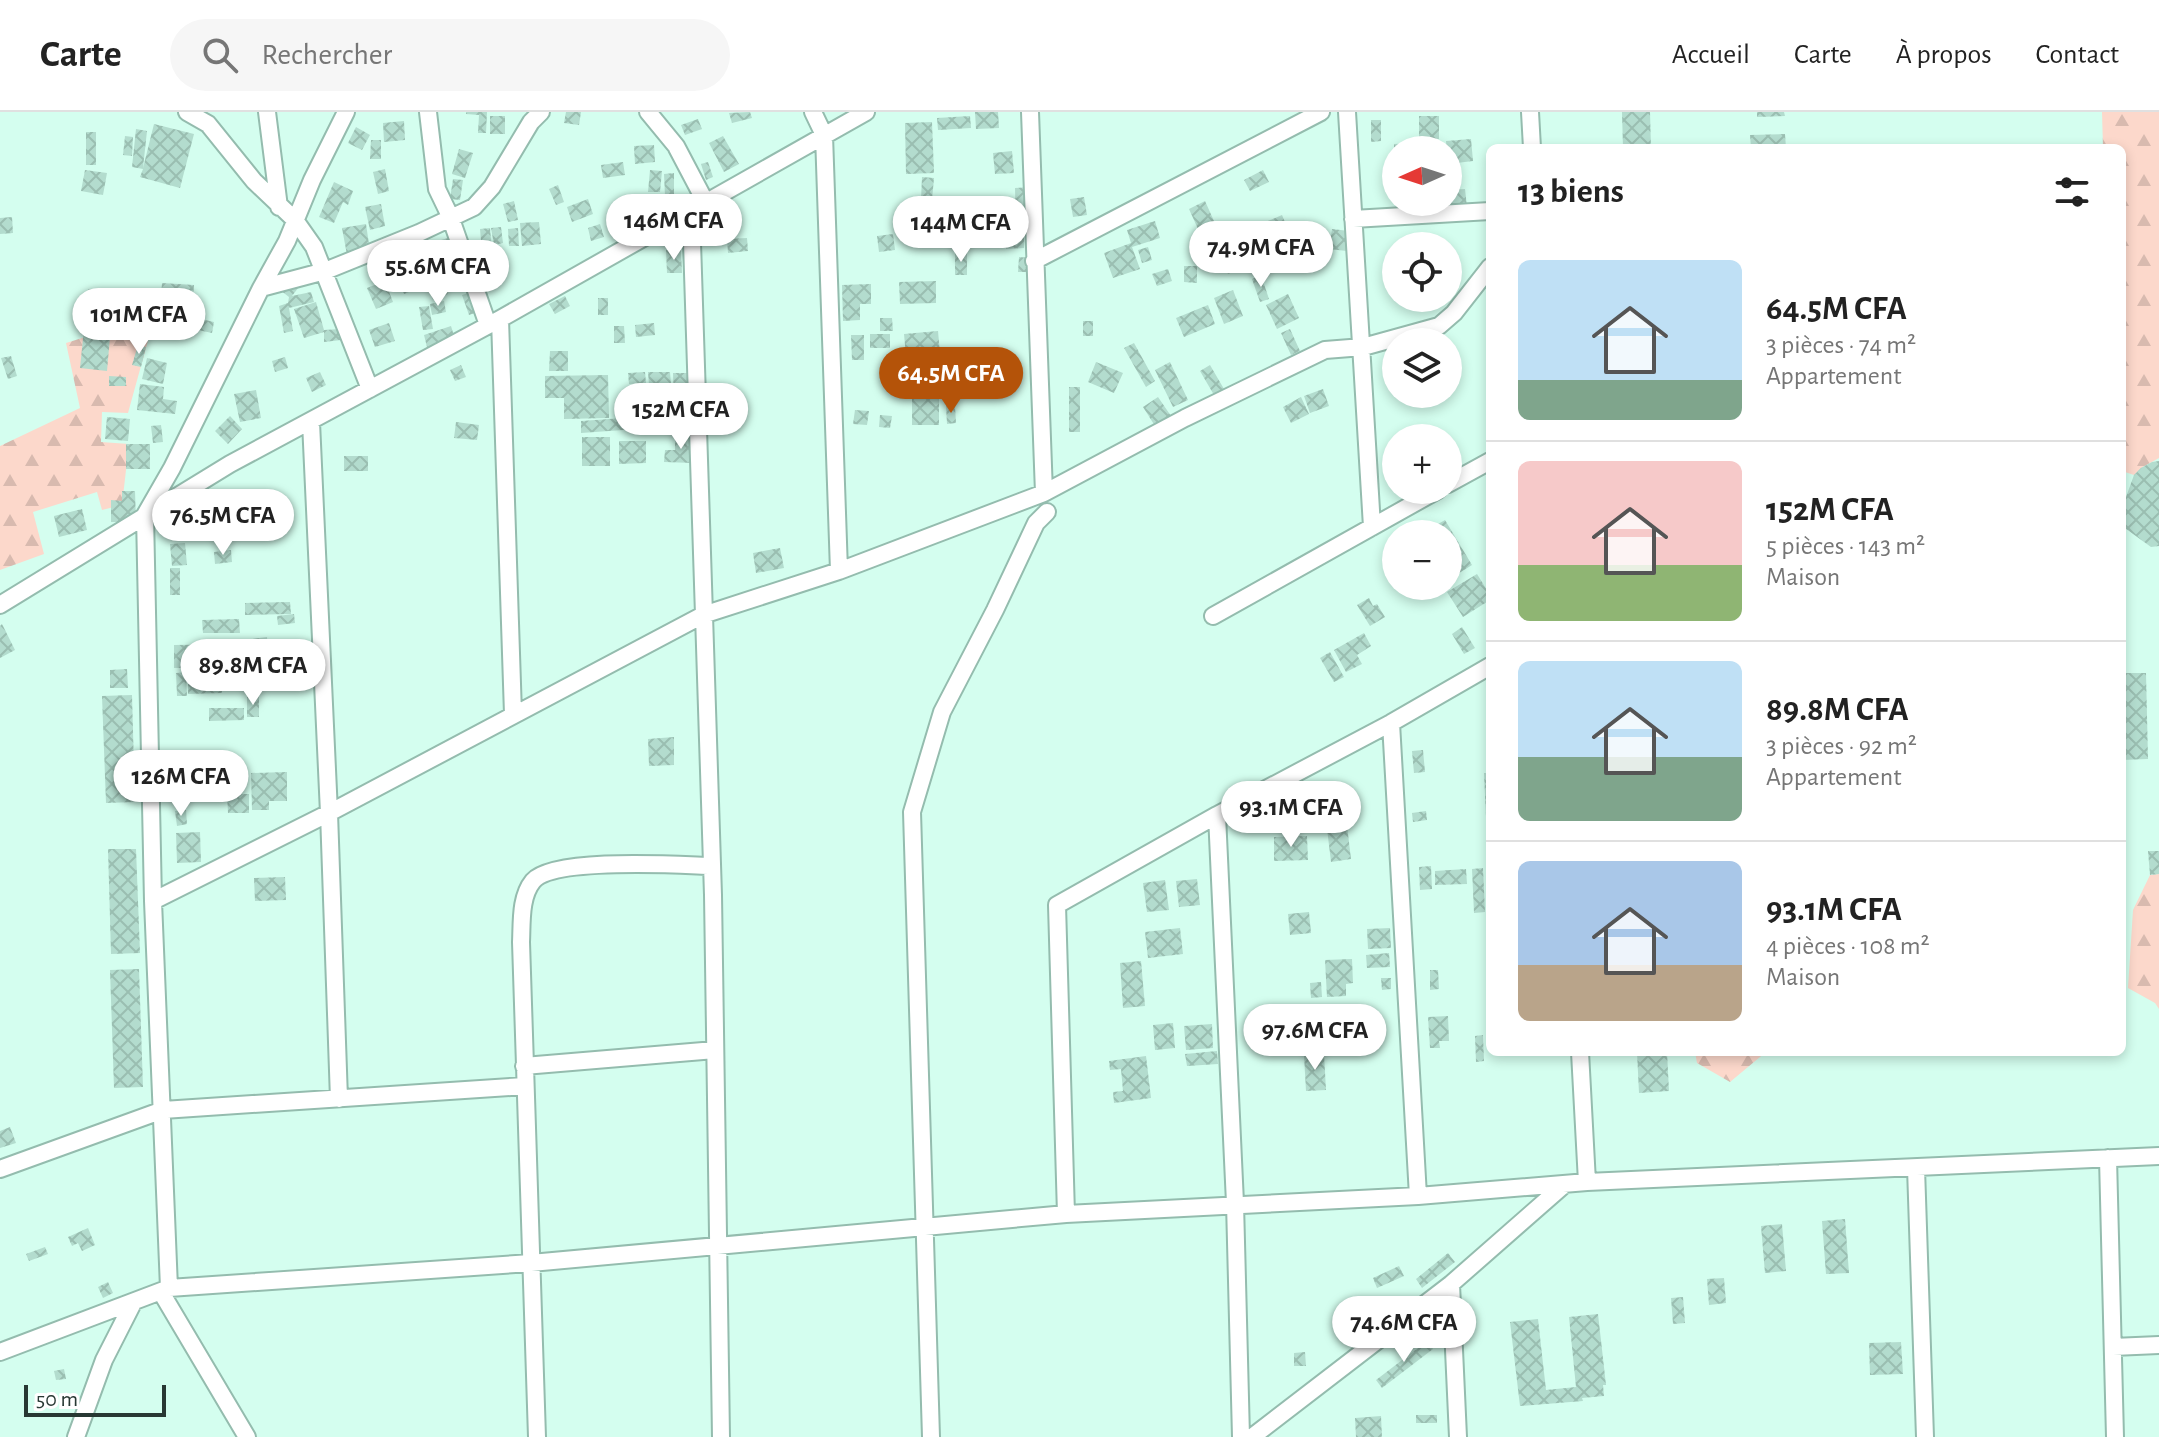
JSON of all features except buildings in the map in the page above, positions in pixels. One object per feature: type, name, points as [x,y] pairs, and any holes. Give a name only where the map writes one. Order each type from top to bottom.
[{"type":"street","points":[[187,112],[208,124],[254,181],[295,220],[314,247],[370,389]]},
{"type":"street","points":[[267,112],[279,207]]},
{"type":"street","points":[[247,1437],[165,1290],[163,1110],[153,901],[145,515],[287,241],[346,112]]},
{"type":"street","points":[[428,112],[437,189],[494,322],[513,714]]},
{"type":"street","points":[[261,288],[325,271],[474,207],[492,187],[531,122],[541,112]]},
{"type":"street","points":[[648,112],[676,146],[698,207],[703,615],[711,866],[721,1437]]},
{"type":"street","points":[[813,112],[824,135],[839,571]]},
{"type":"street","points":[[0,605],[230,464],[494,322],[866,112]]},
{"type":"street","points":[[1030,112],[1044,493]]},
{"type":"street","points":[[1034,261],[1321,112]]},
{"type":"street","points":[[1347,112],[1372,527]]},
{"type":"street","points":[[1530,112],[1532,144]]},
{"type":"street","points":[[1353,219],[1486,211]]},
{"type":"street","points":[[153,901],[329,813],[703,615],[839,571],[1044,493],[1185,418],[1325,350],[1363,347],[1439,326],[1454,313],[1486,272]]},
{"type":"street","points":[[311,422],[339,1099]]},
{"type":"street","points":[[1462,476],[1486,463]]},
{"type":"street","points":[[1213,616],[1413,504]]},
{"type":"street","points":[[931,1437],[912,812],[942,712],[1007,588],[1036,523],[1047,512]]},
{"type":"street","points":[[1066,1214],[1057,905],[1486,668]]},
{"type":"street","points":[[1391,723],[1418,1196]]},
{"type":"street","points":[[1217,815],[1235,1203],[1241,1437]]},
{"type":"street","points":[[537,1437],[524,1066],[522,927],[526,894],[538,876],[593,865],[711,866]]},
{"type":"street","points":[[524,1066],[715,1050]]},
{"type":"street","points":[[1580,1056],[1587,1182]]},
{"type":"street","points":[[0,1169],[163,1110],[525,1086]]},
{"type":"street","points":[[0,1352],[165,1290],[531,1263],[1066,1214],[1418,1196],[1587,1182],[2159,1156]]},
{"type":"street","points":[[2108,1158],[2115,1437]]},
{"type":"street","points":[[1916,1168],[1925,1437]]},
{"type":"street","points":[[1252,1437],[1451,1284],[1565,1184]]},
{"type":"street","points":[[1451,1284],[1458,1437]]},
{"type":"street","points":[[76,1437],[104,1360],[133,1303]]},
{"type":"street","points":[[2113,1347],[2159,1345]]},
{"type":"green space","points":[[2102,112],[2159,112],[2159,458],[2134,475],[2126,472],[2126,144],[2103,144]]},
{"type":"green space","points":[[140,320],[152,326],[128,413],[102,412],[101,442],[129,444],[122,505],[102,510],[97,492],[33,512],[44,554],[0,570],[0,446],[80,408],[66,343]]},
{"type":"green space","points":[[2159,874],[2159,1009],[2155,1003],[2128,988],[2133,910],[2150,875]]},
{"type":"green space","points":[[1696,1056],[1761,1056],[1730,1082],[1697,1063]]}]
